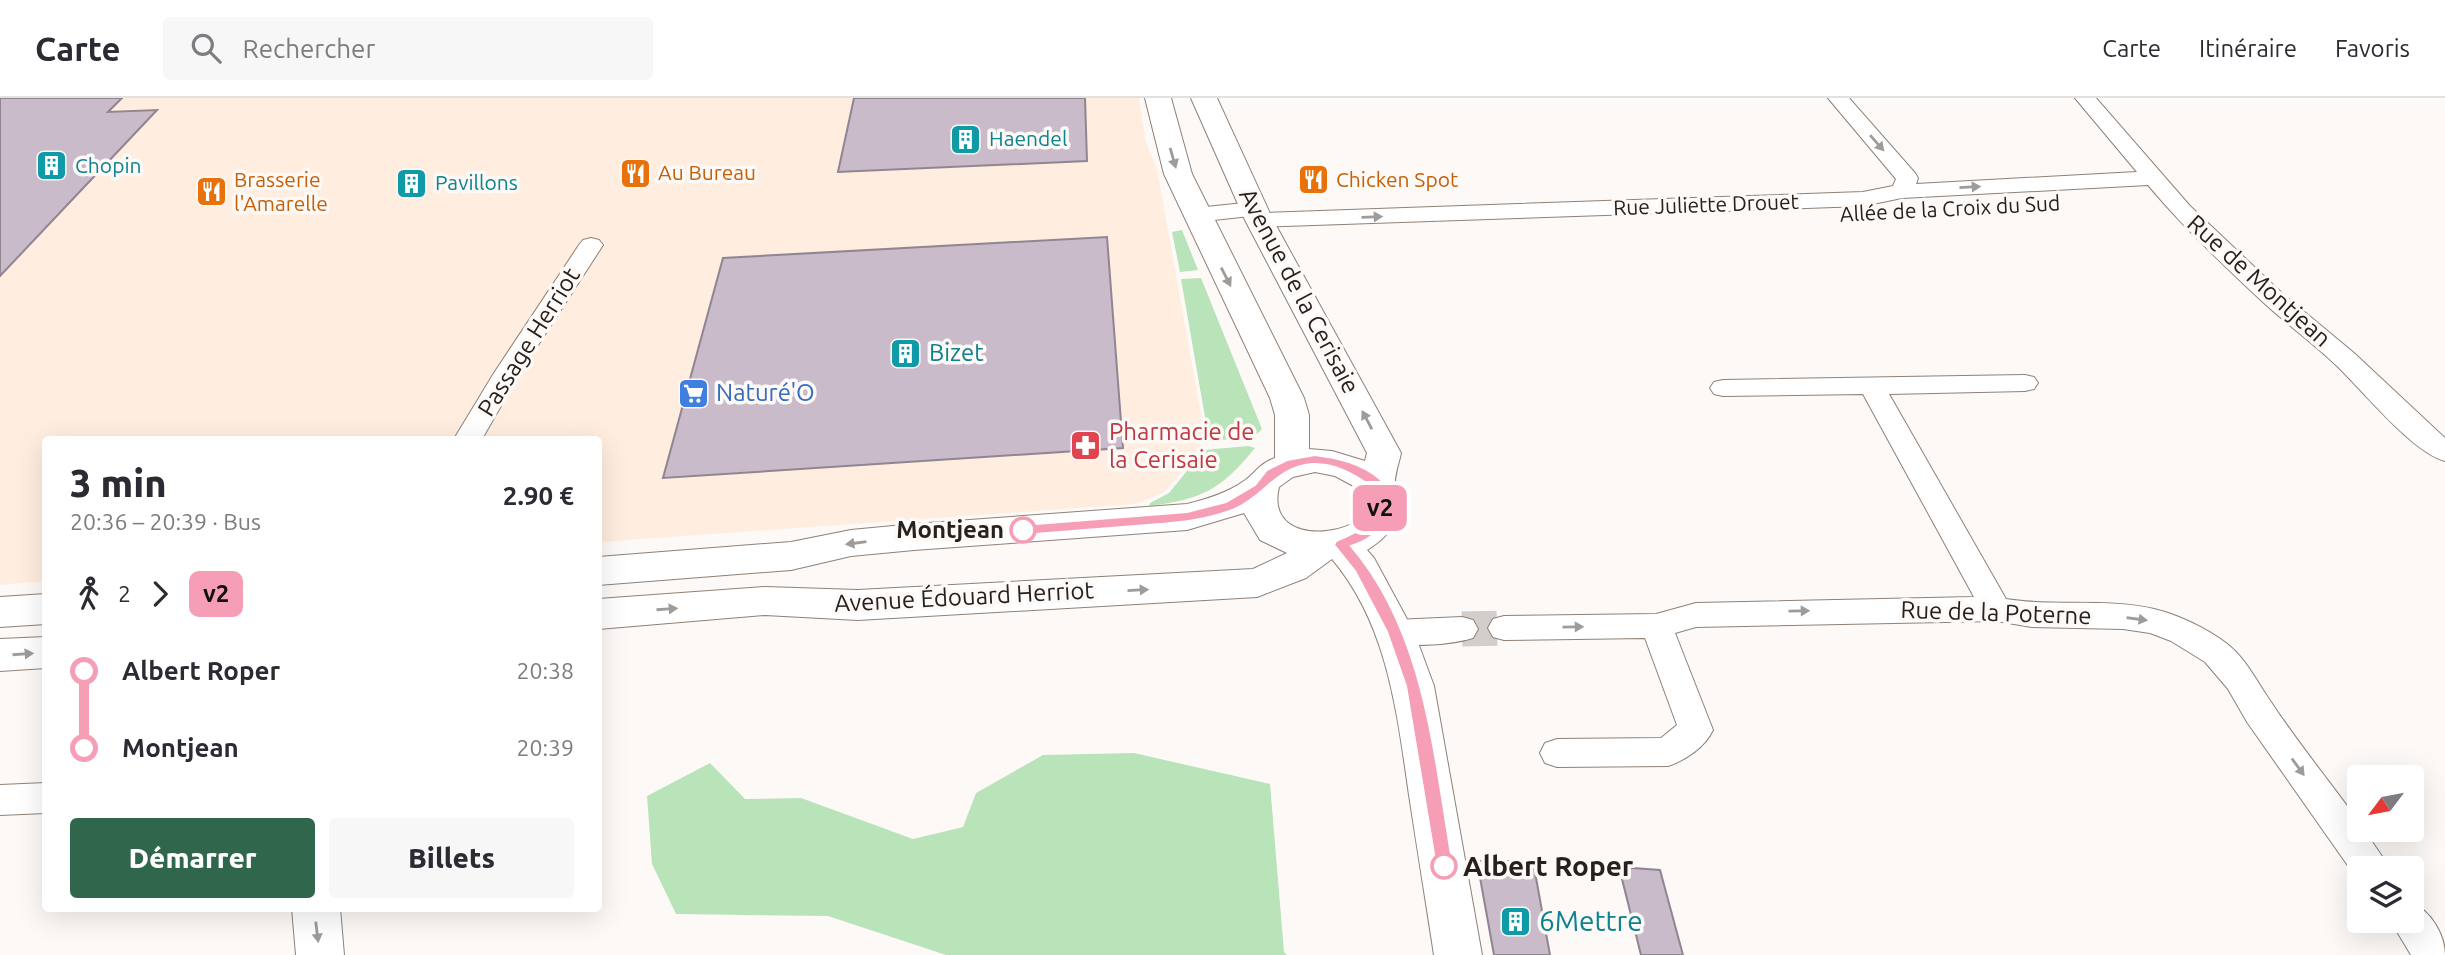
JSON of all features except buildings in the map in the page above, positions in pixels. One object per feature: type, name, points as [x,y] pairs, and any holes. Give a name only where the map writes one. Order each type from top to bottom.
[{"type":"street","points":[[1158,98],[1175,168],[1287,398],[1292,415],[1292,463]]},
{"type":"street","name":"Avenue de la Cerisaie","points":[[1204,98],[1256,214],[1384,453],[1377,484]]},
{"type":"street","points":[[1838,98],[1908,178],[1902,191]]},
{"type":"street","name":"Rue de Montjean","points":[[2085,98],[2169,198],[2274,299],[2345,359],[2419,432],[2445,452]]},
{"type":"street","name":"Rue Juliette Drouet","points":[[1196,215],[1256,214],[1304,219],[1863,199],[1902,191],[2153,178]]},
{"type":"street","name":"Allée de la Croix du Sud","points":[[1730,220],[2169,198]]},
{"type":"street","name":"Passage Herriot","points":[[470,436],[507,373],[591,246]]},
{"type":"street","points":[[1723,388],[2025,383]]},
{"type":"street","points":[[1872,387],[1996,609]]},
{"type":"street","points":[[602,571],[791,556],[851,543],[914,537],[1187,517],[1230,505],[1260,488],[1272,473],[1292,463],[1315,460],[1339,463],[1377,484],[1381,498],[1379,517],[1365,534],[1331,546],[1293,542],[1271,529],[1258,509],[1260,488]]},
{"type":"street","points":[[1331,546],[1361,568],[1394,632],[1413,686],[1458,955]]},
{"type":"street","name":"Avenue Édouard Herriot","points":[[602,614],[765,601],[858,605],[1257,583],[1293,568],[1331,546]]},
{"type":"street","points":[[0,612],[42,609]]},
{"type":"street","name":"Rue de la Poterne","points":[[1504,628],[1656,626],[1696,615],[1996,609],[2032,615],[2123,617],[2154,621],[2182,632],[2216,653],[2240,680],[2259,712],[2362,856]]},
{"type":"street","points":[[1557,754],[1668,752],[1696,730],[1656,626]]},
{"type":"street","points":[[1394,632],[1462,629]]},
{"type":"street","points":[[0,655],[42,652]]},
{"type":"street","points":[[0,800],[42,798]]},
{"type":"street","points":[[316,912],[320,955]]},
{"type":"street","points":[[2418,933],[2433,955]]},
{"type":"shaded area","points":[[0,98],[1139,98],[1146,142],[1157,169],[1205,437],[1188,465],[1163,493],[1135,504],[602,542],[602,436],[42,436],[42,581],[0,585]]},
{"type":"green space","points":[[1182,230],[1198,270],[1180,272],[1172,232]]},
{"type":"green space","points":[[1201,278],[1262,429],[1252,439],[1209,440],[1181,279]]},
{"type":"green space","points":[[1248,446],[1255,448],[1232,474],[1209,490],[1183,500],[1149,506],[1169,493],[1204,450]]},
{"type":"green space","points":[[1134,753],[1270,784],[1284,952],[1287,955],[946,955],[828,916],[676,914],[652,864],[647,796],[710,763],[745,799],[801,798],[913,839],[963,827],[976,793],[1043,755]]},
{"type":"tunnel","points":[[1462,629],[1504,628]]},
{"type":"bus line","name":"v2","points":[[1023,530],[1187,517],[1230,505],[1260,488],[1272,473],[1292,463],[1315,460],[1339,463],[1377,484],[1381,498],[1379,517],[1365,534],[1341,545],[1361,568],[1394,632],[1413,686],[1444,866]]},
{"type":"place","name":"Haendel","points":[[966,139]]},
{"type":"place","name":"Chopin","points":[[52,166]]},
{"type":"place","name":"Au Bureau","points":[[635,173]]},
{"type":"place","name":"Chicken Spot","points":[[1313,180]]},
{"type":"place","name":"Pavillons","points":[[412,183]]},
{"type":"place","name":"Brasserie l'Amarelle","points":[[211,192]]},
{"type":"place","name":"Bizet","points":[[906,353]]},
{"type":"place","name":"Naturé'O","points":[[693,393]]},
{"type":"place","name":"Pharmacie de la Cerisaie","points":[[1086,446]]},
{"type":"place","name":"Montjean","points":[[1023,530]]},
{"type":"place","name":"Albert Roper","points":[[1444,866]]},
{"type":"place","name":"6Mettre","points":[[1516,921]]}]
